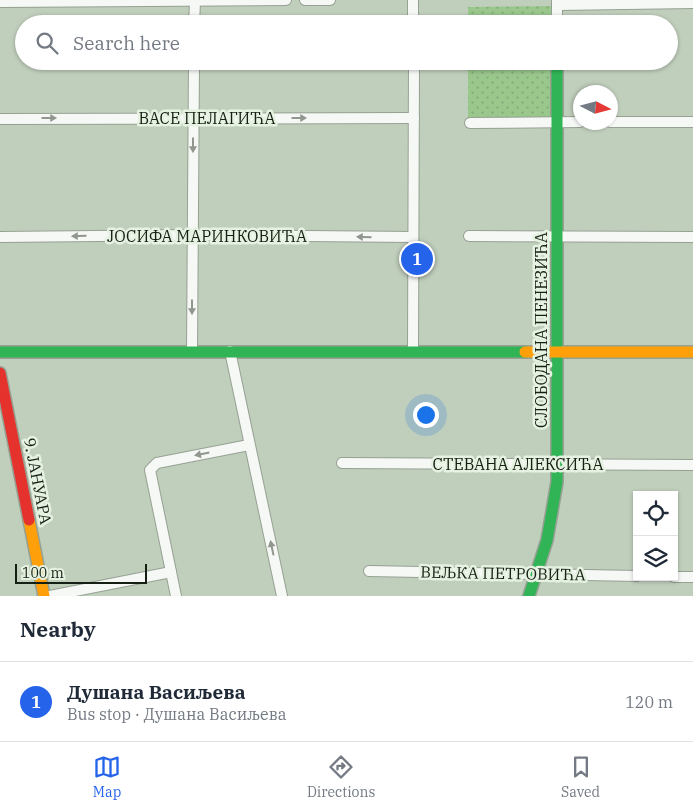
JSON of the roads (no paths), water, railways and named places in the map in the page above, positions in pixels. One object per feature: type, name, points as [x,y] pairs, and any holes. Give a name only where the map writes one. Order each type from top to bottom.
[{"type":"street","points":[[0,2],[286,0]]},
{"type":"street","points":[[305,0],[330,0]]},
{"type":"street","points":[[413,0],[413,15]]},
{"type":"street","points":[[194,15],[195,2]]},
{"type":"street","points":[[557,15],[557,2],[693,3]]},
{"type":"street","points":[[192,351],[194,70]]},
{"type":"street","points":[[413,352],[414,70]]},
{"type":"street","name":"СЛОБОДАНА ПЕНЕЗИЋА","points":[[529,596],[546,548],[553,514],[557,464],[557,70]]},
{"type":"street","name":"ВАСЕ ПЕЛАГИЋА","points":[[0,119],[193,117],[414,118]]},
{"type":"street","points":[[470,123],[573,122]]},
{"type":"street","points":[[618,122],[693,122]]},
{"type":"street","points":[[469,236],[693,237]]},
{"type":"street","name":"ЈОСИФА МАРИНКОВИЋА","points":[[0,237],[413,238]]},
{"type":"street","points":[[0,352],[693,352]]},
{"type":"street","points":[[230,352],[282,596]]},
{"type":"street","name":"9. ЈАНУАРА","points":[[0,373],[44,596]]},
{"type":"street","points":[[176,596],[150,470],[157,463],[249,445]]},
{"type":"street","name":"СТЕВАНА АЛЕКСИЋА","points":[[342,463],[693,465]]},
{"type":"street","name":"ВЕЉКА ПЕТРОВИЋА","points":[[369,571],[633,576]]},
{"type":"street","points":[[50,596],[171,572]]},
{"type":"street","points":[[678,576],[693,577]]},
{"type":"place","name":"Душана Васиљева","points":[[417,259]]}]
